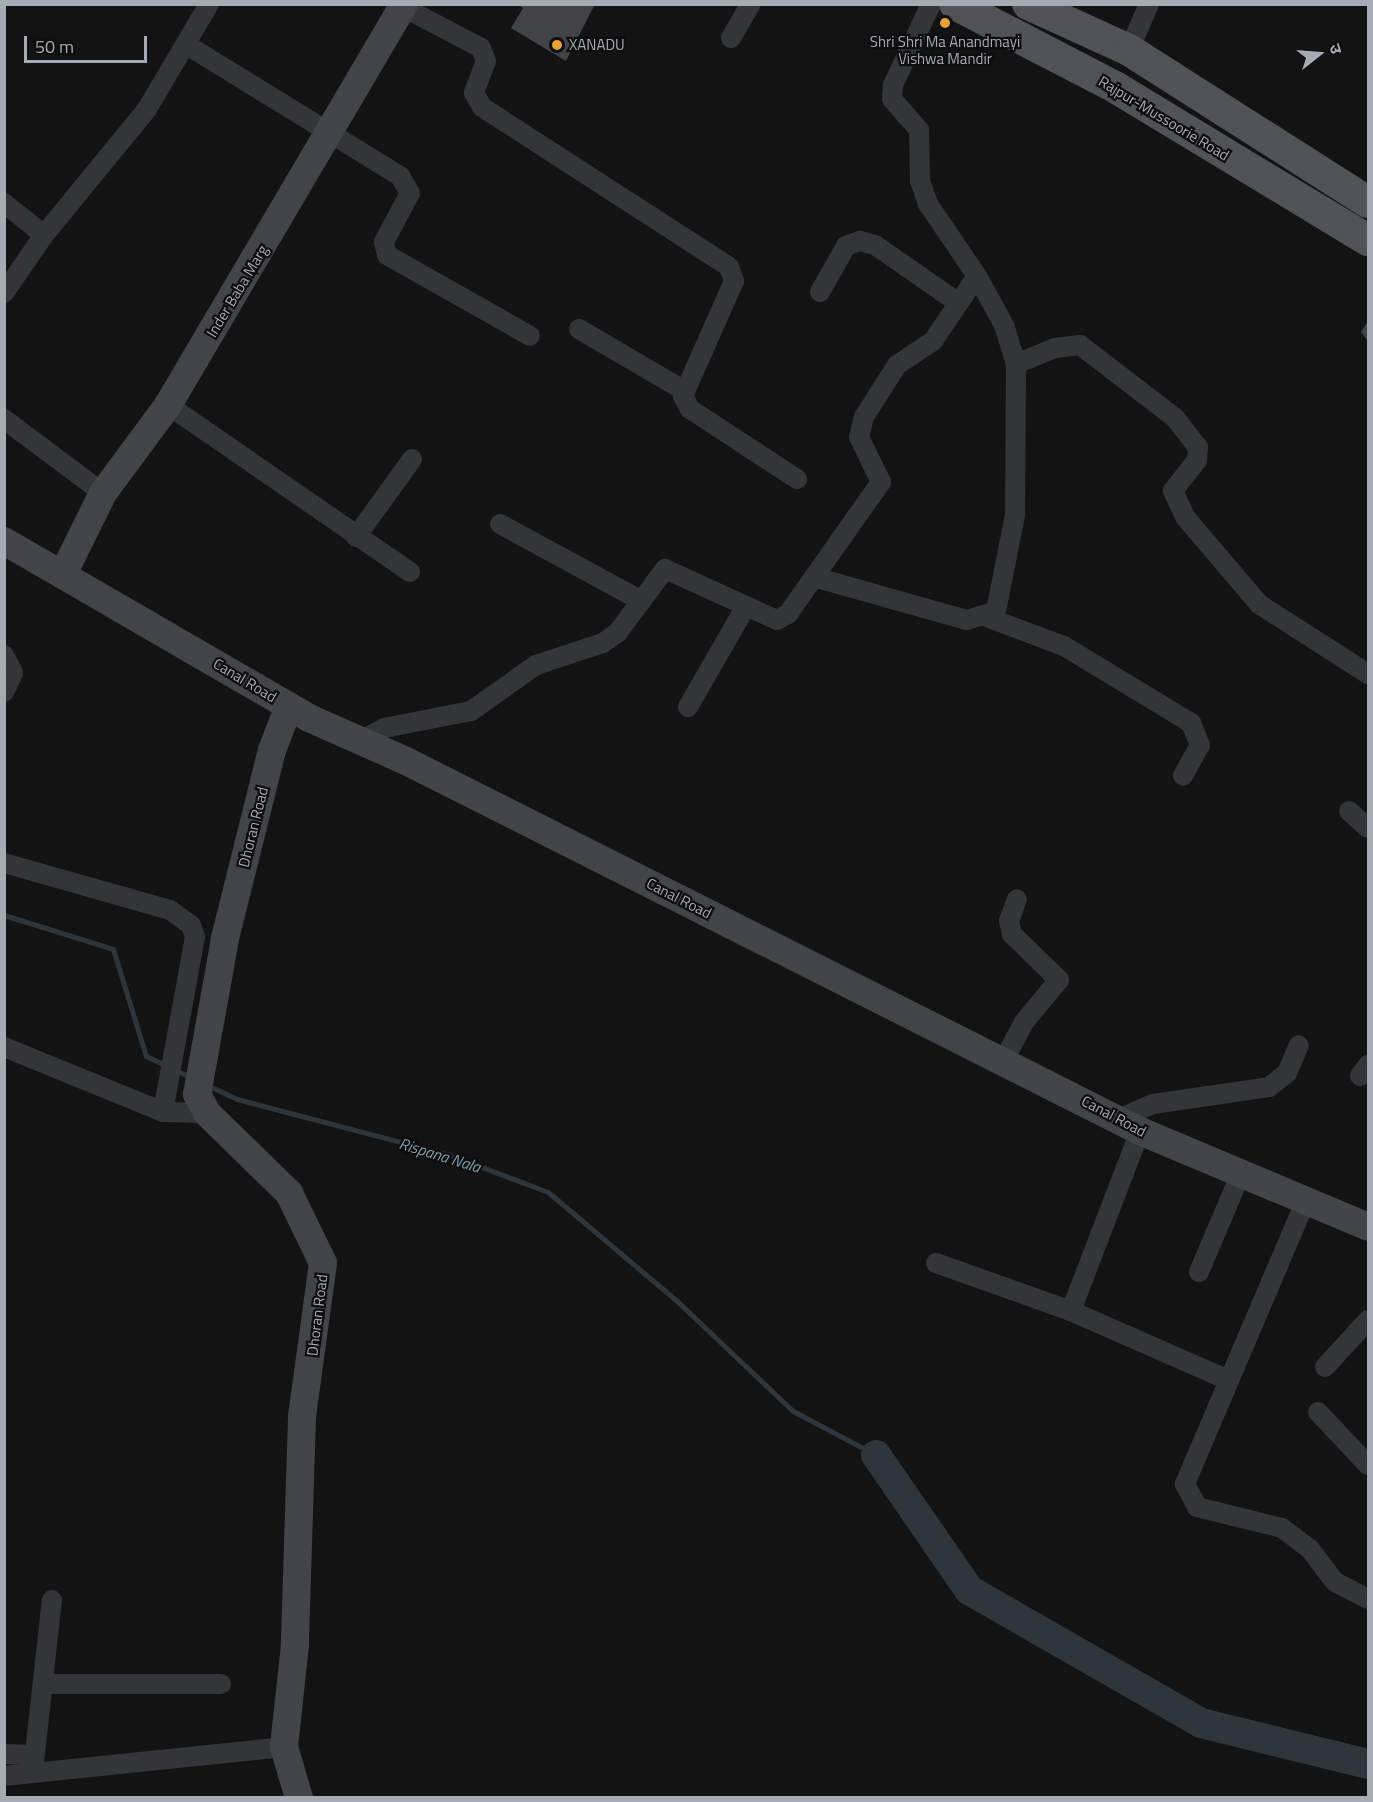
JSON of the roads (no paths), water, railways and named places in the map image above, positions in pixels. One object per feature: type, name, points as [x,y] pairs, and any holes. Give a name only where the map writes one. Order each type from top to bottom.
[{"type":"main road","name":"Rajpur-Mussoorie Road","points":[[955,4],[1115,87],[1368,240]]},
{"type":"main road","points":[[1028,4],[1129,50],[1367,197]]},
{"type":"street","points":[[4,293],[44,235],[147,110],[209,4]]},
{"type":"street","points":[[731,38],[751,4]]},
{"type":"street","points":[[932,4],[893,85],[892,99],[918,130],[920,182],[928,204],[977,276],[1005,327],[1016,364],[1013,536],[999,604],[989,618]]},
{"type":"street","points":[[1129,50],[1149,4]]},
{"type":"street","points":[[404,6],[481,48],[486,61],[474,93],[482,106],[732,272],[734,281],[683,390]]},
{"type":"street","name":"Inder Baba Marg","points":[[64,572],[103,493],[168,405],[404,6]]},
{"type":"street","points":[[187,45],[330,132],[407,183],[410,193],[384,242],[387,255],[530,336]]},
{"type":"street","points":[[4,203],[44,235]]},
{"type":"street","points":[[820,292],[846,246],[860,241],[874,245],[957,302]]},
{"type":"street","points":[[360,741],[384,728],[471,711],[536,665],[603,642],[618,632],[665,569],[746,606],[781,619],[814,577],[881,482],[859,437],[864,417],[897,365],[933,341],[957,302],[977,276]]},
{"type":"street","points":[[579,329],[683,390],[690,409],[797,479]]},
{"type":"street","points":[[1016,364],[1055,348],[1080,345],[1175,418],[1198,447],[1197,460],[1173,491],[1185,517],[1259,604],[1368,674]]},
{"type":"street","points":[[168,405],[356,537],[410,572]]},
{"type":"street","points":[[4,419],[103,493]]},
{"type":"street","points":[[356,537],[412,459]]},
{"type":"street","points":[[500,524],[640,600]]},
{"type":"street","name":"Canal Road","points":[[4,541],[64,572],[289,706],[1004,1060],[1129,1125],[1368,1227]]},
{"type":"street","points":[[814,577],[901,606],[967,620],[989,618],[1054,641],[1191,723],[1200,746],[1183,776]]},
{"type":"street","points":[[688,707],[746,606]]},
{"type":"street","points":[[4,655],[13,668],[4,692]]},
{"type":"street","name":"Dhoran Road","points":[[289,706],[272,750],[225,939],[202,1104],[289,1193],[323,1263],[302,1417],[295,1645],[285,1747],[298,1797]]},
{"type":"street","points":[[1349,811],[1368,828]]},
{"type":"street","points":[[4,863],[170,910],[191,925],[195,938],[163,1103]]},
{"type":"street","points":[[1004,1060],[1024,1022],[1059,980],[1012,934],[1010,921],[1017,899]]},
{"type":"street","points":[[1071,1311],[1129,1125],[1152,1104],[1269,1087],[1287,1073],[1299,1045]]},
{"type":"street","points":[[4,1047],[163,1103],[202,1104]]},
{"type":"street","points":[[1199,1272],[1241,1173]]},
{"type":"street","points":[[1306,1200],[1190,1469],[1187,1496],[1208,1511],[1282,1528],[1310,1549],[1335,1582],[1368,1599]]},
{"type":"street","points":[[936,1263],[1071,1311],[1228,1380]]},
{"type":"street","points":[[1325,1366],[1368,1320]]},
{"type":"street","points":[[1318,1412],[1368,1465]]},
{"type":"street","points":[[33,1763],[45,1684],[52,1600]]},
{"type":"street","points":[[45,1684],[220,1684]]},
{"type":"street","points":[[4,1776],[33,1763],[285,1747]]},
{"type":"street","points":[[4,1754],[33,1763]]},
{"type":"waterway","name":"Rispana Nala","points":[[4,915],[113,949],[146,1056],[190,1077]]},
{"type":"waterway","name":"Rispana Nala","points":[[207,1085],[237,1099],[447,1154],[548,1192],[678,1302],[793,1411],[876,1455]]},
{"type":"waterway","points":[[876,1455],[969,1590],[1201,1723],[1368,1764]]},
{"type":"place","name":"Shri Shri Ma Anandmayi Vishwa Mandir","points":[[945,23]]},
{"type":"place","name":"XANADU","points":[[557,45]]}]
